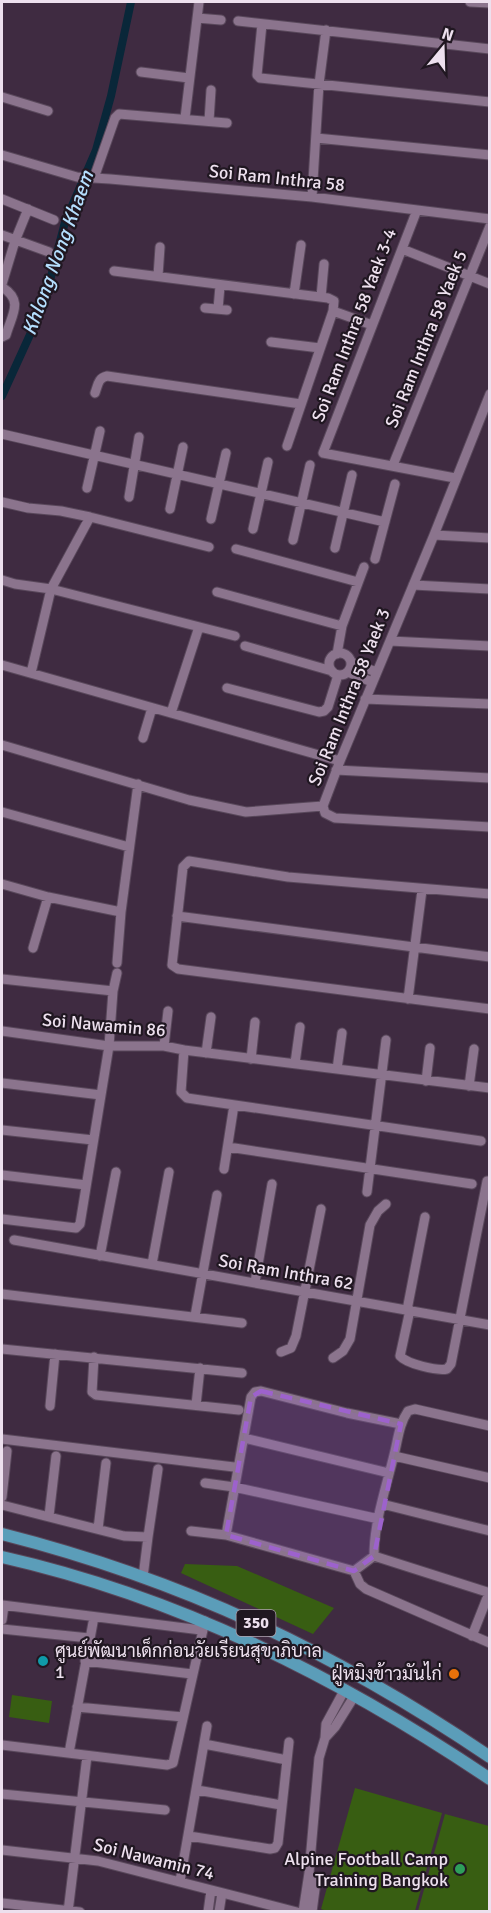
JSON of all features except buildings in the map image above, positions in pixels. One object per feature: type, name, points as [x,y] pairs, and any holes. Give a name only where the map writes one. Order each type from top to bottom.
[{"type":"main road","name":"350","points":[[2,1534],[49,1546],[143,1577],[236,1614],[315,1651],[394,1695],[489,1757]]},
{"type":"main road","name":"350","points":[[2,1557],[103,1585],[203,1625],[350,1692],[440,1745],[489,1779]]},
{"type":"street","points":[[185,118],[199,2]]},
{"type":"street","points":[[470,2],[489,3]]},
{"type":"street","points":[[197,18],[221,20]]},
{"type":"street","points":[[238,21],[489,49]]},
{"type":"street","points":[[262,24],[257,76],[489,102]]},
{"type":"street","points":[[312,197],[319,84],[326,30]]},
{"type":"street","points":[[141,72],[189,78]]},
{"type":"street","points":[[209,121],[211,90]]},
{"type":"street","points":[[2,97],[48,111]]},
{"type":"street","points":[[93,178],[115,118],[119,114],[227,123]]},
{"type":"street","points":[[316,138],[489,155]]},
{"type":"street","name":"Soi Ram Inthra 58","points":[[2,155],[78,177],[312,197],[489,219]]},
{"type":"street","points":[[2,199],[54,220]]},
{"type":"street","points":[[2,337],[6,335],[16,305],[15,298],[4,288],[15,241],[28,210]]},
{"type":"street","name":"Soi Ram Inthra 58 Yaek 3-4","points":[[393,465],[323,453],[417,210]]},
{"type":"street","name":"Soi Ram Inthra 58 Yaek 5","points":[[393,465],[489,226]]},
{"type":"street","points":[[2,235],[49,252]]},
{"type":"street","points":[[294,294],[301,245]]},
{"type":"street","points":[[158,276],[160,247]]},
{"type":"street","points":[[402,249],[489,284]]},
{"type":"street","points":[[114,271],[321,297],[324,264]]},
{"type":"street","points":[[205,308],[222,310],[220,286]]},
{"type":"street","name":"Soi Ram Inthra 58 Yaek 3-4","points":[[287,446],[333,311],[334,301],[331,298],[321,297]]},
{"type":"street","points":[[333,311],[372,325]]},
{"type":"street","points":[[271,342],[320,348]]},
{"type":"street","name":"Soi Ram Inthra 58 Yaek 3-4","points":[[95,393],[102,377],[108,376],[302,404]]},
{"type":"street","name":"Soi Ram Inthra 58 Yaek 3","points":[[2,745],[189,800],[246,812],[323,806],[489,394]]},
{"type":"street","points":[[87,488],[100,431]]},
{"type":"street","points":[[2,434],[385,522]]},
{"type":"street","points":[[129,497],[139,437]]},
{"type":"street","points":[[170,509],[183,447]]},
{"type":"street","points":[[211,519],[226,453]]},
{"type":"street","points":[[253,529],[267,462]]},
{"type":"street","points":[[293,540],[310,465]]},
{"type":"street","points":[[393,465],[455,478]]},
{"type":"street","points":[[335,548],[352,475]]},
{"type":"street","points":[[375,559],[395,484]]},
{"type":"street","points":[[2,501],[28,508],[90,517],[209,547]]},
{"type":"street","points":[[31,673],[51,589],[90,517]]},
{"type":"street","points":[[434,535],[489,538]]},
{"type":"street","points":[[236,549],[358,582]]},
{"type":"street","points":[[227,688],[319,712],[324,711],[328,707],[335,673],[330,661],[337,654],[342,626],[364,567]]},
{"type":"street","points":[[2,580],[51,589],[235,636]]},
{"type":"street","points":[[413,585],[489,589]]},
{"type":"street","points":[[217,592],[342,626]]},
{"type":"street","points":[[171,713],[198,627]]},
{"type":"street","points":[[390,641],[489,646]]},
{"type":"street","points":[[244,646],[335,673],[349,667],[376,672]]},
{"type":"street","points":[[337,654],[347,656],[349,667],[372,682]]},
{"type":"street","points":[[2,665],[340,760]]},
{"type":"street","points":[[365,699],[489,704]]},
{"type":"street","points":[[143,738],[152,708]]},
{"type":"street","points":[[336,770],[489,778]]},
{"type":"street","points":[[2,1219],[76,1228],[80,1224],[109,1046],[121,912],[138,784]]},
{"type":"street","points":[[323,806],[325,813],[335,818],[489,827]]},
{"type":"street","points":[[2,812],[129,847]]},
{"type":"street","points":[[489,894],[278,876],[189,861],[183,867],[172,965],[178,969],[489,1009]]},
{"type":"street","points":[[2,884],[48,897],[121,912]]},
{"type":"street","points":[[408,999],[422,890]]},
{"type":"street","points":[[33,948],[48,897]]},
{"type":"street","points":[[177,916],[489,957]]},
{"type":"street","points":[[2,979],[113,991]]},
{"type":"street","points":[[164,1047],[168,1011]]},
{"type":"street","points":[[206,1053],[211,1017]]},
{"type":"street","points":[[250,1059],[255,1022]]},
{"type":"street","points":[[295,1064],[300,1027]]},
{"type":"street","name":"Soi Nawamin 86","points":[[2,1031],[109,1046],[164,1047],[184,1050],[181,1092],[184,1097],[234,1105]]},
{"type":"street","points":[[338,1069],[342,1033]]},
{"type":"street","points":[[367,1192],[386,1040]]},
{"type":"street","points":[[426,1081],[430,1048]]},
{"type":"street","points":[[469,1086],[474,1049]]},
{"type":"street","points":[[184,1050],[489,1089]]},
{"type":"street","points":[[2,1083],[101,1095]]},
{"type":"street","points":[[224,1169],[234,1105],[481,1141]]},
{"type":"street","points":[[2,1130],[93,1140]]},
{"type":"street","points":[[228,1147],[472,1184]]},
{"type":"street","points":[[100,1256],[116,1172]]},
{"type":"street","points":[[152,1264],[169,1172]]},
{"type":"street","points":[[2,1175],[86,1185]]},
{"type":"street","points":[[425,1217],[400,1356],[404,1360],[444,1370],[451,1364],[487,1181]]},
{"type":"street","points":[[255,1282],[272,1184]]},
{"type":"street","points":[[14,1240],[204,1274],[217,1195]]},
{"type":"street","points":[[333,1358],[346,1346],[357,1301],[370,1226],[378,1211],[386,1204]]},
{"type":"street","points":[[281,1352],[291,1348],[296,1336],[321,1209]]},
{"type":"street","name":"Soi Ram Inthra 62","points":[[195,1316],[204,1274],[489,1325]]},
{"type":"street","points":[[2,1294],[242,1323]]},
{"type":"street","points":[[2,1349],[242,1373]]},
{"type":"street","points":[[50,1406],[55,1354]]},
{"type":"street","points":[[94,1357],[92,1392],[96,1395],[238,1410]]},
{"type":"street","points":[[196,1405],[200,1368]]},
{"type":"street","points":[[226,1535],[251,1397],[258,1391],[401,1424]]},
{"type":"street","points":[[354,1572],[374,1556],[375,1536],[389,1473],[401,1424],[408,1411],[415,1409],[489,1426]]},
{"type":"street","points":[[244,1438],[389,1473]]},
{"type":"street","points":[[2,1439],[234,1467]]},
{"type":"street","points":[[2,1497],[8,1451]]},
{"type":"street","points":[[49,1516],[56,1456]]},
{"type":"street","points":[[394,1456],[489,1478]]},
{"type":"street","points":[[98,1529],[106,1463]]},
{"type":"street","points":[[143,1577],[158,1469]]},
{"type":"street","points":[[205,1483],[234,1487],[379,1519]]},
{"type":"street","points":[[382,1504],[489,1531]]},
{"type":"street","points":[[2,1505],[124,1536],[148,1538]]},
{"type":"street","points":[[191,1531],[226,1535],[354,1572],[360,1584],[366,1589],[489,1643]]},
{"type":"street","points":[[374,1556],[489,1593],[472,1636]]},
{"type":"street","points":[[2,1620],[3,1605],[94,1617],[203,1625],[175,1760],[170,1765],[2,1745]]},
{"type":"street","points":[[69,1753],[94,1617]]},
{"type":"street","points":[[2,1629],[89,1638]]},
{"type":"street","points":[[85,1661],[192,1674]]},
{"type":"street","points":[[303,1911],[309,1873],[319,1758],[325,1738],[335,1727],[350,1692]]},
{"type":"street","points":[[77,1707],[183,1717]]},
{"type":"street","points":[[180,1881],[207,1726]]},
{"type":"street","points":[[189,1836],[275,1848],[278,1843],[289,1742]]},
{"type":"street","points":[[204,1744],[287,1760]]},
{"type":"street","points":[[68,1911],[87,1756]]},
{"type":"street","points":[[197,1790],[281,1805]]},
{"type":"street","points":[[2,1794],[165,1810]]},
{"type":"street","name":"Soi Nawamin 74","points":[[2,1850],[75,1858],[180,1881],[297,1911]]},
{"type":"street","points":[[309,1873],[315,1882],[312,1911]]},
{"type":"street","points":[[207,1911],[211,1890]]},
{"type":"street","points":[[219,1911],[222,1893]]},
{"type":"street","points":[[2,1903],[80,1911]]},
{"type":"highlighted area","points":[[261,1391],[401,1424],[374,1556],[354,1571],[226,1535],[251,1397]]},
{"type":"green space","points":[[185,1564],[237,1566],[334,1608],[313,1634],[181,1573]]},
{"type":"green space","points":[[12,1695],[52,1701],[49,1723],[9,1717]]},
{"type":"green space","points":[[355,1788],[442,1813],[415,1911],[329,1912],[321,1909]]},
{"type":"green space","name":"Alpine Football Camp Training Bangkok","points":[[445,1814],[489,1826],[489,1911],[418,1911]]},
{"type":"waterway","name":"Khlong Nong Khaem","points":[[2,396],[44,304],[65,222],[96,150],[111,96],[131,2]]},
{"type":"place","name":"ศูนย์พัฒนาเด็กก่อนวัยเรียนสุขาภิบาล 1","points":[[43,1661]]},
{"type":"place","name":"ฝู่หมิงข้าวมันไก่","points":[[454,1674]]},
{"type":"place","name":"Alpine Football Camp Training Bangkok","points":[[460,1869]]}]
